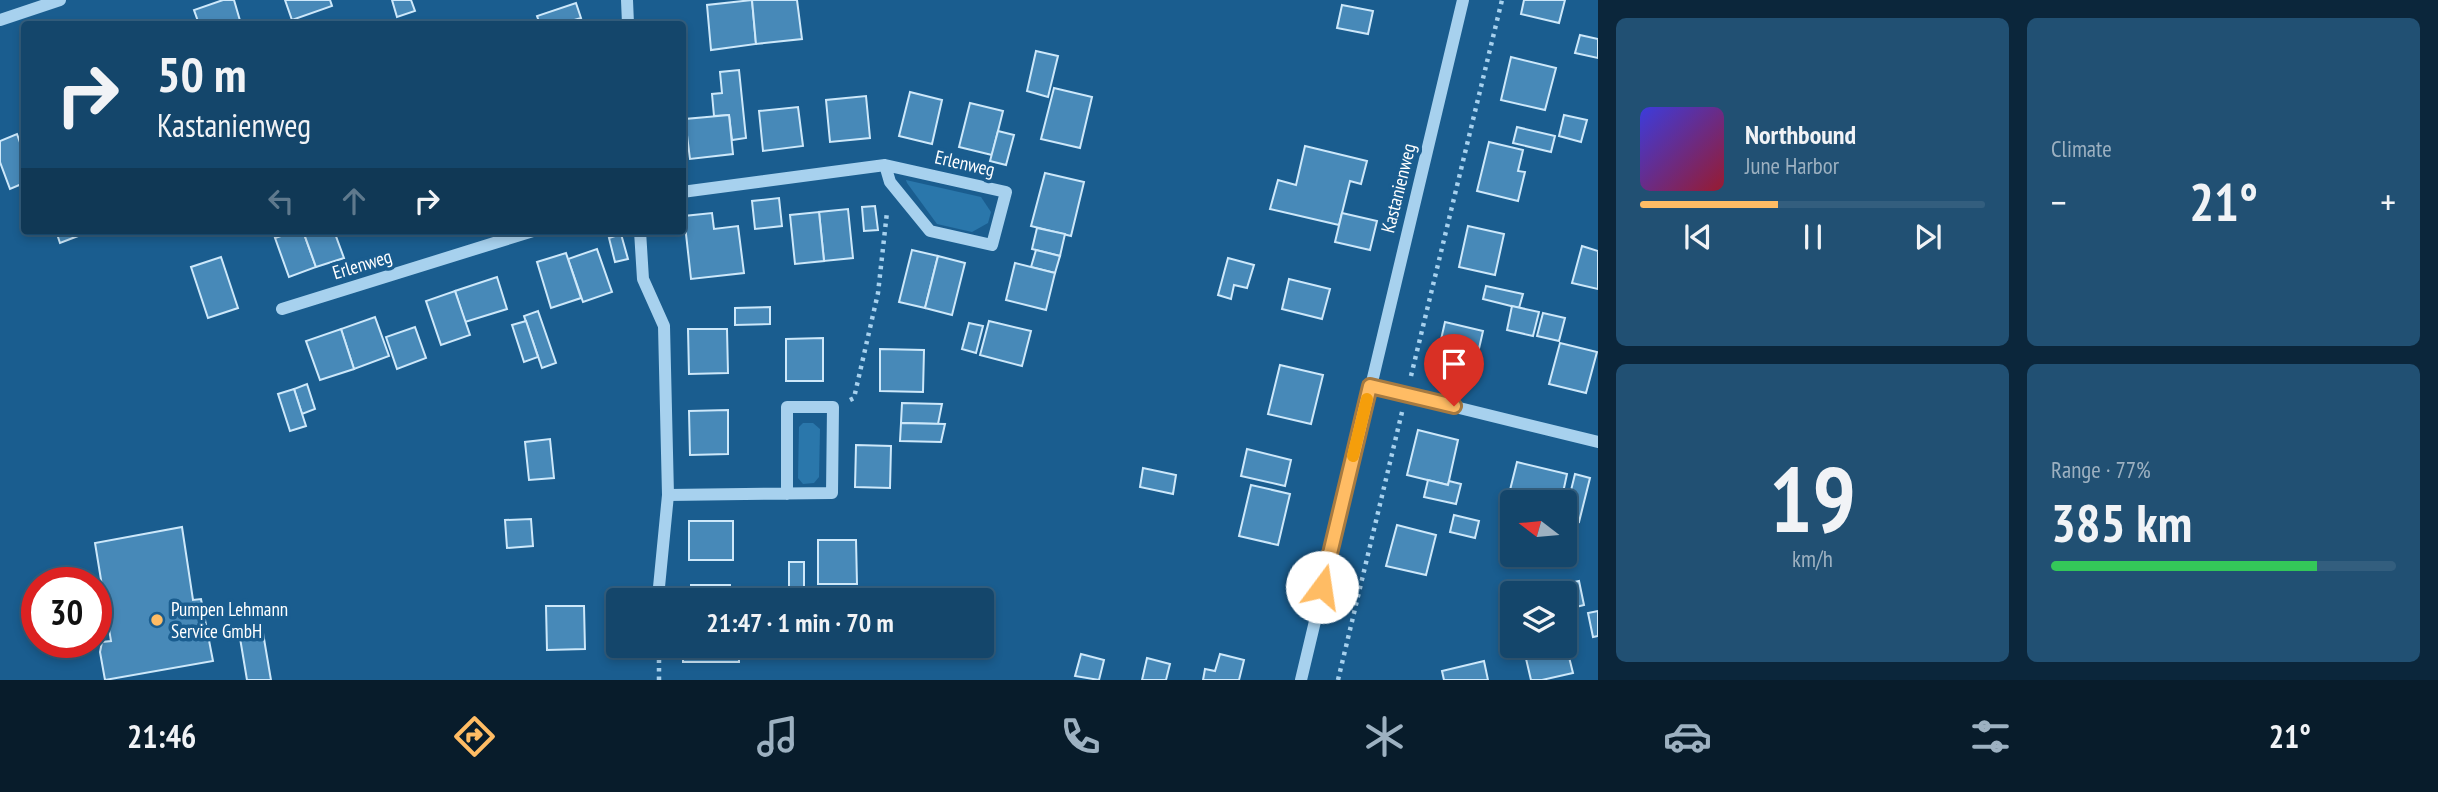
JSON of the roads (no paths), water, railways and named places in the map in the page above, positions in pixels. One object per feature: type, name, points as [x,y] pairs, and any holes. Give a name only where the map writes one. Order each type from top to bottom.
[{"type":"street","points":[[0,20],[60,0]]},
{"type":"street","points":[[627,0],[628,21]]},
{"type":"street","name":"Kastanienweg","points":[[1301,680],[1463,0]]},
{"type":"street","name":"Erlenweg","points":[[686,191],[885,165],[1006,192],[992,245],[930,231],[890,182],[885,165]]},
{"type":"street","name":"Erlenweg","points":[[282,309],[520,235]]},
{"type":"street","points":[[640,235],[643,279],[664,326],[668,495],[659,587]]},
{"type":"street","points":[[1370,386],[1598,442]]},
{"type":"street","points":[[668,495],[786,494],[832,493],[833,407],[787,407],[786,494]]},
{"type":"place","name":"Pumpen Lehmann Service GmbH","points":[[157,620]]}]
